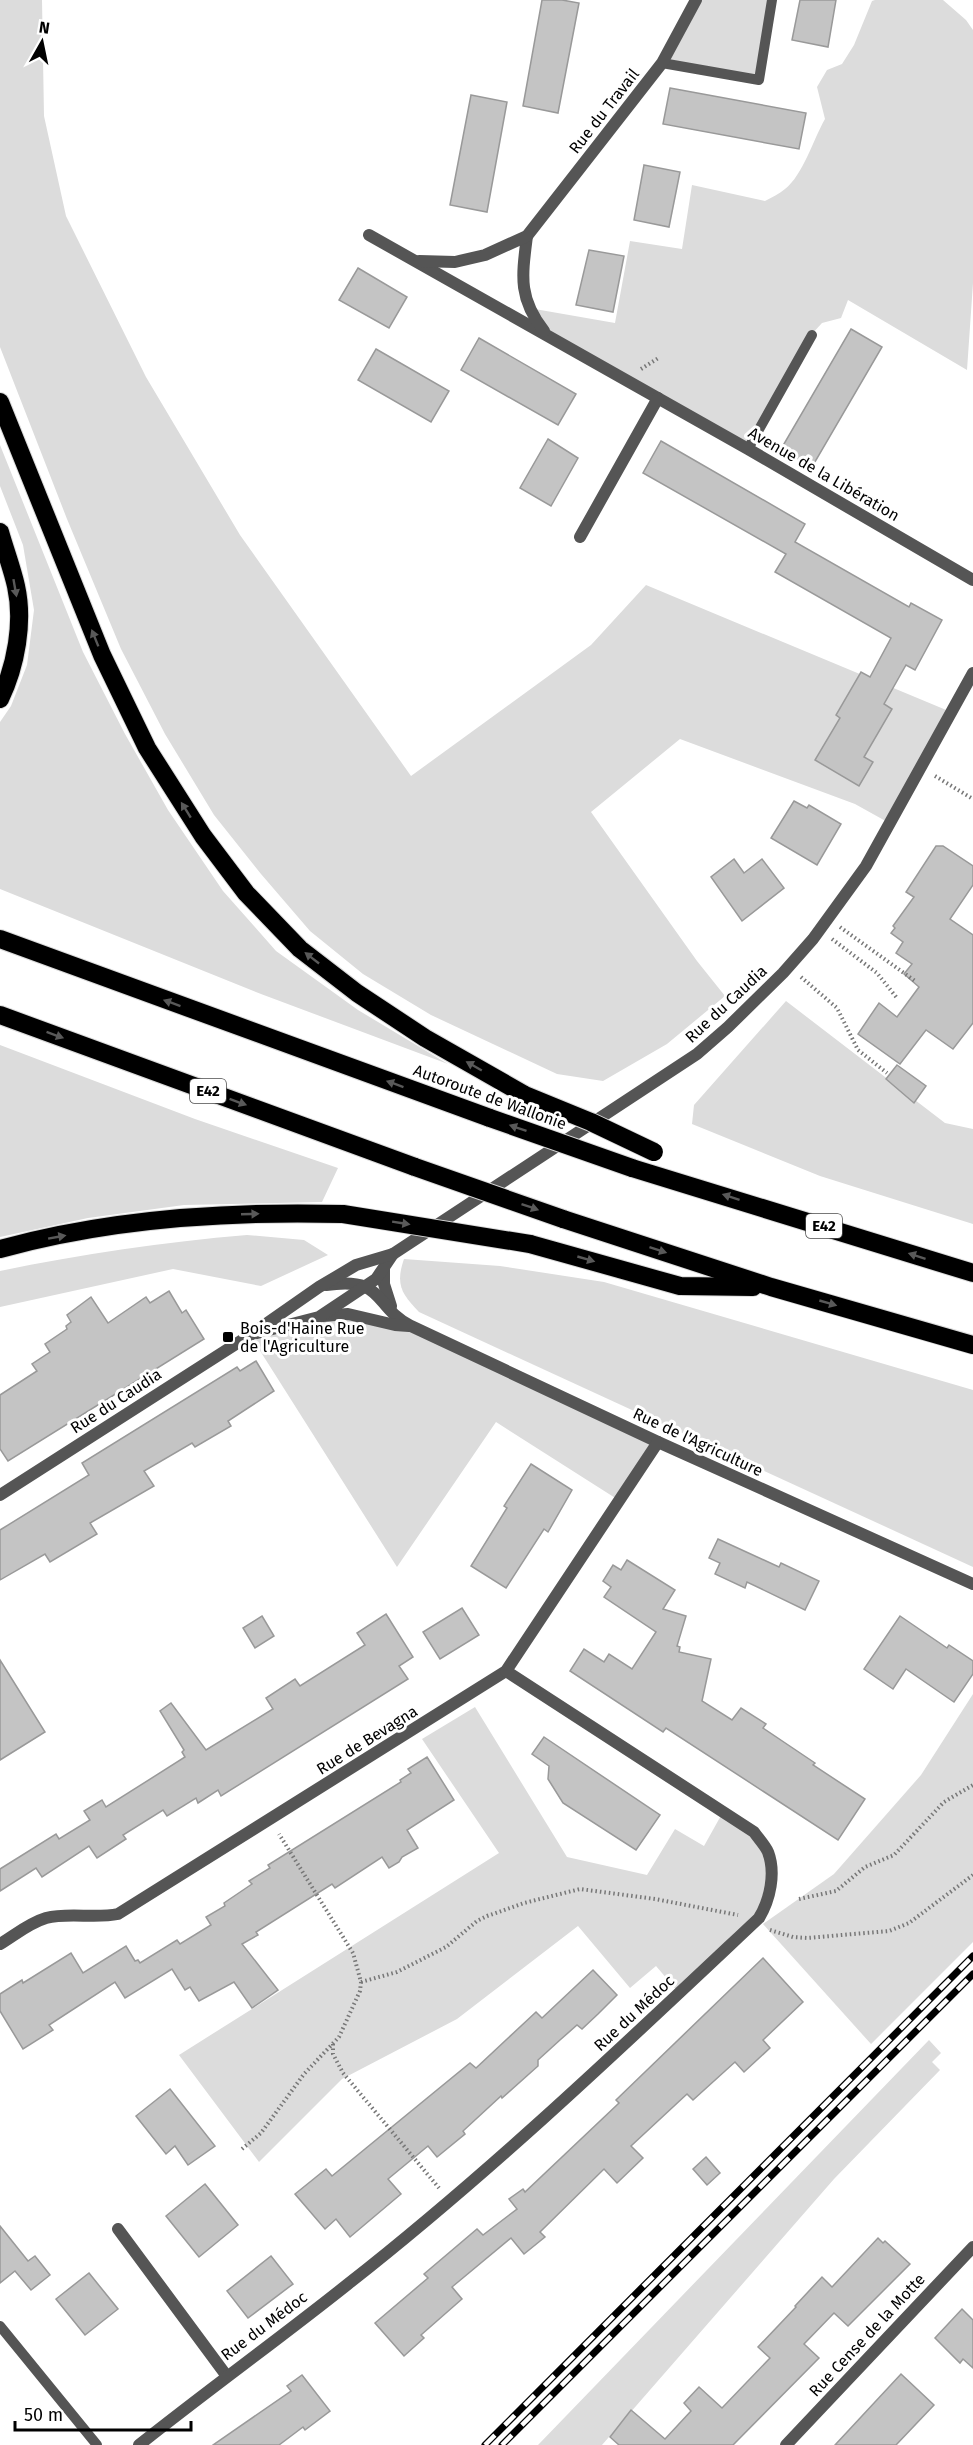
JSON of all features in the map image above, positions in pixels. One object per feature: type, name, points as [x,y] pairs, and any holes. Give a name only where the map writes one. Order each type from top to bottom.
[{"type":"highway","points":[[0,402],[112,676],[147,748],[203,836],[246,893],[300,949],[357,993],[425,1038],[525,1095],[591,1122],[654,1152],[675,1179]]},
{"type":"highway","points":[[0,532],[16,588],[19,620],[9,680],[0,699]]},
{"type":"highway","name":"Autoroute de Wallonie","points":[[0,939],[633,1168],[675,1179],[973,1273]]},
{"type":"highway","name":"E42","points":[[0,1015],[563,1219],[771,1287],[973,1345]]},
{"type":"highway","points":[[0,1250],[22,1243],[116,1226],[207,1216],[291,1212],[344,1214],[530,1244],[680,1286],[771,1287]]},
{"type":"street","name":"Rue du Travail","points":[[415,261],[454,262],[485,255],[527,236],[662,63],[696,0]]},
{"type":"street","name":"Avenue de la Libération","points":[[369,235],[748,449],[973,580]]},
{"type":"street","points":[[527,236],[523,291],[532,316],[548,336]]},
{"type":"street","points":[[580,537],[657,398]]},
{"type":"street","name":"Rue du Caudia","points":[[0,1495],[250,1335],[319,1287],[356,1265],[393,1254],[697,1054],[728,1028],[789,967],[866,866],[973,673]]},
{"type":"street","name":"Rue du Caudia","points":[[250,1335],[319,1317],[376,1280],[393,1254]]},
{"type":"street","points":[[356,1265],[346,1283],[347,1298],[348,1304],[362,1316]]},
{"type":"street","points":[[384,1269],[384,1284],[392,1310]]},
{"type":"street","points":[[319,1287],[346,1283],[366,1286]]},
{"type":"street","name":"Rue de l'Agriculture","points":[[366,1286],[376,1292],[400,1320],[411,1326],[658,1442],[973,1584]]},
{"type":"street","name":"Rue de l'Agriculture","points":[[319,1317],[348,1314],[395,1325],[411,1326]]},
{"type":"street","name":"Rue de Bevagna","points":[[0,1944],[33,1923],[48,1918],[62,1916],[101,1918],[118,1914],[270,1821],[506,1671],[658,1442]]},
{"type":"street","name":"Rue du Médoc","points":[[139,2445],[226,2375],[348,2284],[556,2109],[759,1918],[769,1895],[772,1869],[768,1851],[754,1832],[506,1671]]},
{"type":"street","name":"Rue du Médoc","points":[[118,2229],[226,2375]]},
{"type":"street","name":"Rue Cense de la Motte","points":[[786,2445],[973,2247]]},
{"type":"lane","points":[[662,63],[759,80],[772,0]]},
{"type":"lane","points":[[748,449],[812,334]]},
{"type":"lane","points":[[0,2326],[97,2445]]},
{"type":"path","points":[[921,768],[973,799]]},
{"type":"path","points":[[828,918],[915,981]]},
{"type":"path","points":[[819,930],[877,973],[897,998]]},
{"type":"path","points":[[789,967],[837,1008],[858,1050],[887,1073]]},
{"type":"path","points":[[799,1899],[836,1891],[865,1867],[894,1855],[944,1802],[973,1785]]},
{"type":"path","points":[[242,2149],[270,2122],[304,2074],[333,2043],[343,2028],[360,1991],[361,1982],[353,1953],[270,1821]]},
{"type":"path","points":[[361,1982],[397,1972],[436,1952],[486,1916],[524,1903],[580,1889],[655,1899],[759,1918],[771,1931],[793,1937],[890,1931],[909,1923],[973,1875]]},
{"type":"path","points":[[333,2043],[333,2054],[338,2065],[449,2199]]},
{"type":"shaded area","points":[[0,0],[42,0],[44,116],[66,216],[146,377],[240,535],[411,776],[591,645],[646,585],[951,712],[891,824],[855,804],[680,739],[591,812],[697,961],[725,996],[667,1044],[603,1081],[557,1074],[431,1015],[363,974],[310,931],[214,815],[165,734],[121,649],[0,347]]},
{"type":"shaded area","points":[[696,0],[772,0],[759,80],[662,63]]},
{"type":"shaded area","points":[[943,0],[966,20],[973,30],[973,283],[967,370],[848,300],[841,318],[822,323],[811,335],[748,449],[548,336],[529,308],[615,323],[630,241],[682,249],[692,185],[765,201],[783,191],[791,183],[825,119],[817,87],[827,70],[842,64],[854,45],[872,1]]},
{"type":"shaded area","points":[[0,445],[83,652],[125,734],[168,810],[223,891],[276,951],[358,1010],[448,1064],[261,994],[0,889],[0,722],[11,706],[27,665],[34,610],[23,545],[0,486]]},
{"type":"shaded area","points":[[786,1001],[945,1123],[973,1129],[973,1224],[820,1176],[692,1124],[694,1105]]},
{"type":"shaded area","points":[[0,1045],[195,1119],[338,1168],[322,1202],[184,1205],[88,1218],[0,1237]]},
{"type":"shaded area","points":[[247,1235],[304,1240],[328,1255],[261,1286],[173,1269],[0,1307],[0,1271],[123,1249]]},
{"type":"shaded area","points":[[404,1259],[500,1266],[604,1282],[973,1390],[973,1567],[419,1312],[404,1294],[400,1282]]},
{"type":"shaded area","points":[[319,1317],[395,1325],[658,1442],[620,1501],[496,1422],[397,1567],[250,1335]]},
{"type":"shaded area","points":[[973,1694],[973,1942],[871,2044],[763,1924],[834,1874],[921,1775]]},
{"type":"shaded area","points":[[475,1707],[567,1857],[647,1875],[675,1829],[704,1846],[723,1812],[768,1851],[765,1907],[679,1993],[656,1966],[630,1988],[578,1926],[457,2019],[342,2079],[259,2162],[179,2055],[499,1853],[422,1739]]},
{"type":"shaded area","points":[[929,2040],[941,2053],[932,2062],[940,2070],[834,2179],[602,2445],[538,2445]]},
{"type":"building","points":[[542,0],[579,3],[558,113],[523,106]]},
{"type":"building","points":[[800,0],[836,0],[828,47],[792,40]]},
{"type":"building","points":[[670,88],[806,113],[799,149],[663,124]]},
{"type":"building","points":[[471,95],[507,102],[487,212],[450,205]]},
{"type":"building","points":[[644,165],[680,172],[669,227],[634,220]]},
{"type":"building","points":[[589,250],[624,256],[613,312],[576,305]]},
{"type":"building","points":[[358,268],[407,297],[389,328],[339,300]]},
{"type":"building","points":[[851,329],[882,347],[812,467],[781,449]]},
{"type":"building","points":[[479,338],[576,394],[558,425],[461,370]]},
{"type":"building","points":[[376,349],[449,391],[431,422],[358,380]]},
{"type":"building","points":[[548,439],[578,458],[551,506],[520,488]]},
{"type":"building","points":[[661,441],[805,524],[795,542],[909,607],[911,603],[942,620],[915,670],[906,665],[884,704],[892,709],[864,757],[873,762],[859,786],[815,760],[840,718],[836,715],[861,672],[870,677],[891,638],[775,572],[786,554],[643,473]]},
{"type":"building","points":[[794,801],[807,808],[809,805],[841,824],[817,865],[771,838]]},
{"type":"building","points":[[936,846],[943,846],[973,866],[973,885],[950,919],[973,935],[973,1023],[953,1049],[926,1030],[900,1064],[858,1034],[879,1003],[897,1017],[919,987],[904,974],[912,964],[896,953],[903,942],[891,933],[895,928],[893,926],[914,897],[906,892]]},
{"type":"building","points":[[734,859],[744,873],[762,859],[784,888],[742,921],[711,877]]},
{"type":"building","points":[[897,1065],[926,1086],[914,1103],[886,1079]]},
{"type":"building","points":[[169,1291],[182,1313],[186,1310],[204,1339],[8,1461],[0,1449],[0,1395],[37,1371],[32,1364],[50,1352],[45,1344],[67,1329],[66,1326],[71,1322],[67,1315],[91,1297],[108,1323],[146,1297],[150,1303]]},
{"type":"building","points":[[256,1361],[274,1391],[228,1421],[231,1426],[195,1447],[192,1443],[144,1471],[154,1486],[90,1523],[97,1534],[50,1562],[45,1554],[0,1580],[0,1530],[89,1475],[82,1463],[237,1367],[240,1371]]},
{"type":"building","points":[[531,1464],[572,1490],[548,1532],[544,1529],[506,1588],[471,1566],[507,1508],[504,1506]]},
{"type":"building","points":[[718,1539],[779,1567],[781,1563],[819,1581],[805,1610],[747,1582],[745,1588],[715,1574],[720,1563],[709,1558]]},
{"type":"building","points":[[627,1560],[675,1590],[663,1609],[686,1616],[677,1646],[680,1647],[679,1652],[711,1659],[702,1701],[732,1720],[741,1708],[766,1724],[763,1728],[815,1763],[813,1765],[865,1799],[838,1840],[666,1728],[663,1732],[570,1671],[584,1649],[604,1662],[609,1654],[632,1669],[656,1632],[604,1597],[611,1587],[603,1581],[613,1565],[621,1570]]},
{"type":"building","points":[[462,1608],[479,1635],[440,1659],[423,1632]]},
{"type":"building","points":[[386,1614],[413,1657],[399,1666],[408,1679],[221,1796],[218,1790],[198,1803],[196,1798],[167,1816],[163,1810],[123,1835],[126,1839],[97,1858],[89,1846],[42,1877],[36,1868],[0,1891],[0,1869],[56,1834],[59,1839],[90,1820],[84,1811],[102,1800],[106,1807],[185,1757],[182,1752],[184,1750],[160,1711],[171,1703],[206,1750],[273,1709],[266,1698],[295,1679],[300,1686],[365,1645],[357,1633]]},
{"type":"building","points":[[262,1616],[274,1636],[255,1648],[243,1628]]},
{"type":"building","points":[[900,1616],[947,1648],[949,1645],[973,1661],[973,1674],[954,1702],[906,1669],[893,1689],[864,1669]]},
{"type":"building","points":[[0,1660],[45,1732],[0,1760]]},
{"type":"building","points":[[544,1737],[660,1815],[636,1850],[563,1803],[548,1779],[549,1766],[532,1754]]},
{"type":"building","points":[[427,1757],[454,1800],[407,1830],[418,1848],[389,1868],[382,1857],[335,1888],[332,1884],[256,1932],[258,1935],[242,1944],[278,1990],[252,2008],[234,1982],[199,2001],[190,1987],[185,1990],[172,1969],[125,1998],[115,1982],[49,2025],[53,2030],[23,2049],[0,2011],[0,1994],[22,1980],[23,1983],[71,1953],[83,1973],[126,1946],[135,1961],[138,1960],[140,1963],[177,1940],[180,1944],[211,1925],[206,1917],[225,1906],[224,1903],[252,1884],[249,1881],[270,1868],[268,1865],[401,1782],[400,1780],[411,1773],[408,1769]]},
{"type":"building","points":[[763,1958],[803,2002],[763,2040],[770,2048],[744,2072],[735,2062],[693,2100],[687,2094],[631,2146],[643,2158],[617,2183],[604,2169],[540,2232],[545,2237],[524,2254],[511,2238],[452,2287],[462,2299],[421,2335],[424,2338],[404,2356],[375,2323],[428,2278],[424,2274],[477,2229],[483,2235],[517,2209],[509,2199],[523,2189],[525,2192],[619,2103],[616,2100]]},
{"type":"building","points":[[593,1970],[617,1995],[582,2029],[577,2025],[560,2040],[538,2060],[538,2066],[502,2098],[501,2096],[463,2131],[465,2134],[437,2157],[428,2146],[388,2179],[401,2194],[350,2237],[336,2219],[325,2229],[295,2194],[326,2169],[332,2176],[470,2063],[476,2068],[536,2012],[542,2018]]},
{"type":"building","points":[[170,2089],[215,2146],[188,2165],[175,2146],[166,2154],[136,2116]]},
{"type":"building","points":[[706,2157],[720,2173],[707,2185],[693,2169]]},
{"type":"building","points":[[205,2184],[238,2225],[199,2257],[166,2216]]},
{"type":"building","points":[[0,2226],[28,2261],[35,2256],[50,2275],[31,2290],[15,2271],[0,2283]]},
{"type":"building","points":[[878,2238],[883,2243],[885,2241],[910,2264],[848,2326],[834,2313],[804,2344],[819,2358],[733,2445],[619,2445],[610,2437],[631,2410],[665,2439],[691,2411],[684,2403],[699,2387],[722,2408],[770,2358],[758,2347],[795,2306],[822,2277],[832,2287]]},
{"type":"building","points":[[271,2256],[293,2284],[248,2318],[227,2291]]},
{"type":"building","points":[[89,2273],[118,2309],[85,2335],[56,2299]]},
{"type":"building","points":[[962,2309],[973,2320],[973,2368],[963,2359],[960,2363],[935,2338]]},
{"type":"building","points":[[901,2374],[934,2405],[896,2445],[835,2445]]},
{"type":"building","points":[[302,2375],[330,2411],[305,2430],[303,2427],[279,2445],[213,2445],[291,2391],[287,2386]]},
{"type":"railway","points":[[485,2445],[973,1956]]},
{"type":"railway","points":[[502,2445],[973,1974]]},
{"type":"place","name":"Bois-d'Haine Rue de l'Agriculture","points":[[228,1337]]}]
